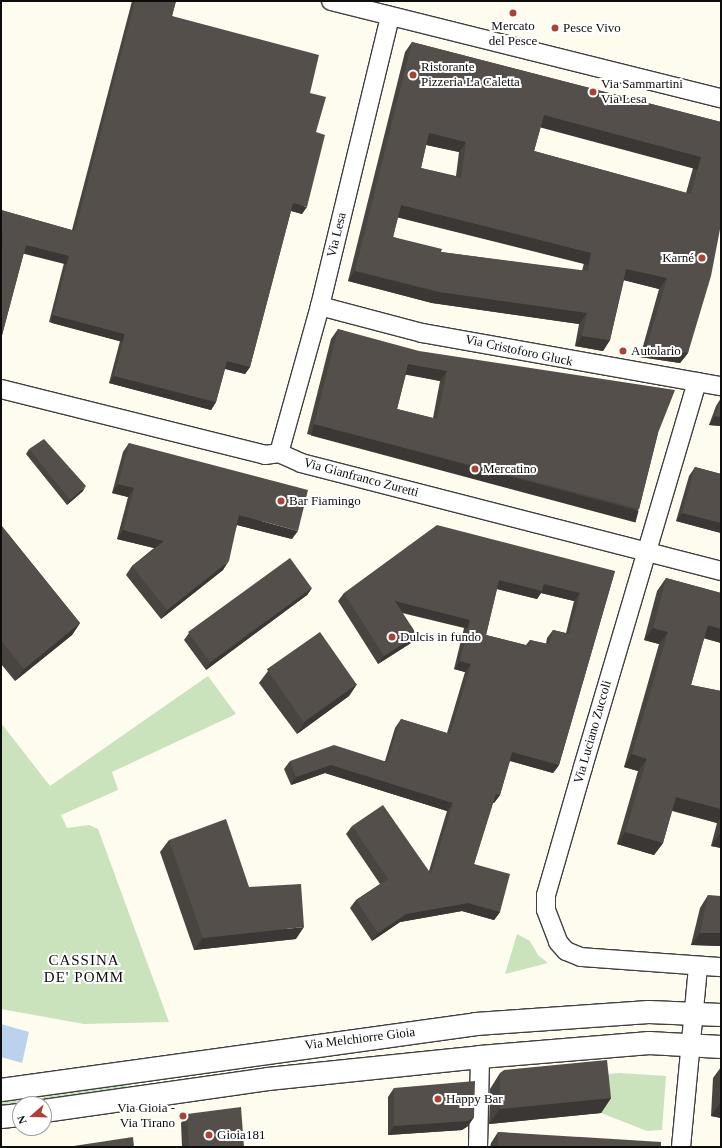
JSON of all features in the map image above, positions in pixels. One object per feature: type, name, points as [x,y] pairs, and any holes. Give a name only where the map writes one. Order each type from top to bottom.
[{"type":"street","points":[[331,1],[721,98]]},
{"type":"street","name":"Via Lesa","points":[[279,453],[320,306],[390,16]]},
{"type":"street","name":"Via Cristoforo Gluck","points":[[320,306],[422,333],[721,386]]},
{"type":"street","name":"Via Luciano Zuccoli","points":[[697,382],[645,552],[546,895],[546,910],[558,942],[566,951],[581,957],[698,967]]},
{"type":"street","name":"Via Gianfranco Zuretti","points":[[1,389],[265,455],[279,453],[301,462],[721,571]]},
{"type":"street","points":[[681,1147],[689,1046],[698,967],[721,967]]},
{"type":"street","name":"Via Melchiorre Gioia","points":[[1,1090],[476,1024],[694,1011],[721,1015]]},
{"type":"street","points":[[52,1111],[268,1079],[480,1057],[649,1043],[721,1047]]},
{"type":"street","points":[[478,1147],[480,1057]]},
{"type":"street","points":[[1,1117],[12,1116]]},
{"type":"green space","points":[[208,676],[236,714],[112,772],[118,790],[61,815],[67,828],[89,825],[98,829],[169,1022],[84,1024],[1,1009],[1,723],[50,786]]},
{"type":"green space","points":[[517,934],[530,941],[538,955],[548,963],[505,974]]},
{"type":"green space","points":[[620,1073],[666,1076],[662,1130],[647,1131],[601,1113],[597,1075]]},
{"type":"green space","points":[[127,1082],[127,1088],[52,1099],[52,1096],[44,1095]]},
{"type":"green space","points":[[12,1100],[12,1106],[1,1108],[1,1102]]},
{"type":"water","points":[[1,1024],[29,1032],[22,1063],[1,1057]]},
{"type":"building","points":[[135,1],[176,1],[172,16],[319,55],[310,93],[326,97],[316,132],[325,135],[307,207],[293,203],[250,367],[227,361],[216,402],[114,376],[125,334],[53,315],[69,256],[26,245],[1,339],[1,248],[3,239],[1,238],[1,210],[75,231]]},
{"type":"building","points":[[412,42],[721,122],[721,224],[711,276],[688,353],[647,346],[667,278],[626,269],[610,340],[582,336],[587,313],[439,292],[355,271]],"holes":[[[544,115],[701,157],[691,194],[534,151]],[[429,133],[466,142],[461,178],[421,168]],[[401,205],[591,253],[588,271],[441,252],[442,249],[393,237]]]},
{"type":"building","points":[[338,329],[419,351],[675,390],[658,433],[639,509],[314,424]],"holes":[[[408,364],[447,371],[437,419],[397,409]]]},
{"type":"building","points":[[721,399],[721,417],[715,416]]},
{"type":"building","points":[[44,439],[86,486],[70,500],[29,449]]},
{"type":"building","points":[[129,443],[308,490],[298,531],[239,515],[229,561],[167,610],[132,566],[164,541],[123,530],[134,488],[118,484]]},
{"type":"building","points":[[695,467],[721,474],[721,523],[682,513]]},
{"type":"building","points":[[1,525],[80,623],[24,669],[1,641]]},
{"type":"building","points":[[437,525],[615,571],[559,765],[512,752],[500,795],[496,794],[474,864],[510,874],[500,912],[468,903],[406,914],[378,933],[356,900],[388,879],[352,826],[383,805],[431,874],[453,803],[331,765],[296,777],[290,761],[334,745],[387,762],[401,719],[450,734],[471,664],[460,661],[470,620],[395,601],[417,635],[384,656],[344,593]],"holes":[[[499,580],[542,591],[544,584],[580,593],[569,634],[553,630],[549,644],[530,640],[529,646],[486,635]]]},
{"type":"building","points":[[290,558],[312,588],[210,662],[188,632]]},
{"type":"building","points":[[666,578],[721,593],[721,629],[708,625],[691,685],[721,691],[721,809],[676,797],[663,843],[625,832],[647,759],[632,754],[668,632],[653,628]]},
{"type":"building","points":[[320,632],[357,684],[303,722],[267,669]]},
{"type":"building","points":[[226,819],[249,887],[301,884],[304,927],[203,938],[169,840]]},
{"type":"building","points":[[708,895],[721,896],[721,933],[700,933]]},
{"type":"building","points":[[607,1060],[611,1098],[500,1109],[500,1073],[504,1070]]},
{"type":"building","points":[[475,1081],[474,1117],[468,1121],[394,1126],[394,1088]]},
{"type":"building","name":"Gioia181","points":[[241,1107],[244,1147],[189,1147],[187,1114]]},
{"type":"building","points":[[498,1132],[661,1142],[661,1147],[498,1147]]},
{"type":"building","points":[[133,1137],[134,1147],[67,1147]]},
{"type":"place","name":"Mercato del Pesce","points":[[513,13]]},
{"type":"place","name":"Pesce Vivo","points":[[555,28]]},
{"type":"place","name":"Ristorante Pizzeria La Caletta","points":[[413,75]]},
{"type":"place","name":"Via Sammartini Via Lesa","points":[[593,92]]},
{"type":"place","name":"Karné","points":[[702,258]]},
{"type":"place","name":"Autolario","points":[[623,351]]},
{"type":"place","name":"Mercatino","points":[[475,469]]},
{"type":"place","name":"Bar Fiamingo","points":[[281,501]]},
{"type":"place","name":"Dulcis in fundo","points":[[392,637]]},
{"type":"place","name":"Happy Bar","points":[[438,1099]]},
{"type":"place","name":"Via Gioia - Via Tirano","points":[[183,1116]]},
{"type":"place","name":"Gioia181","points":[[209,1135]]},
{"type":"district","name":"CASSINA DE' POMM","points":[[84,968]]}]
